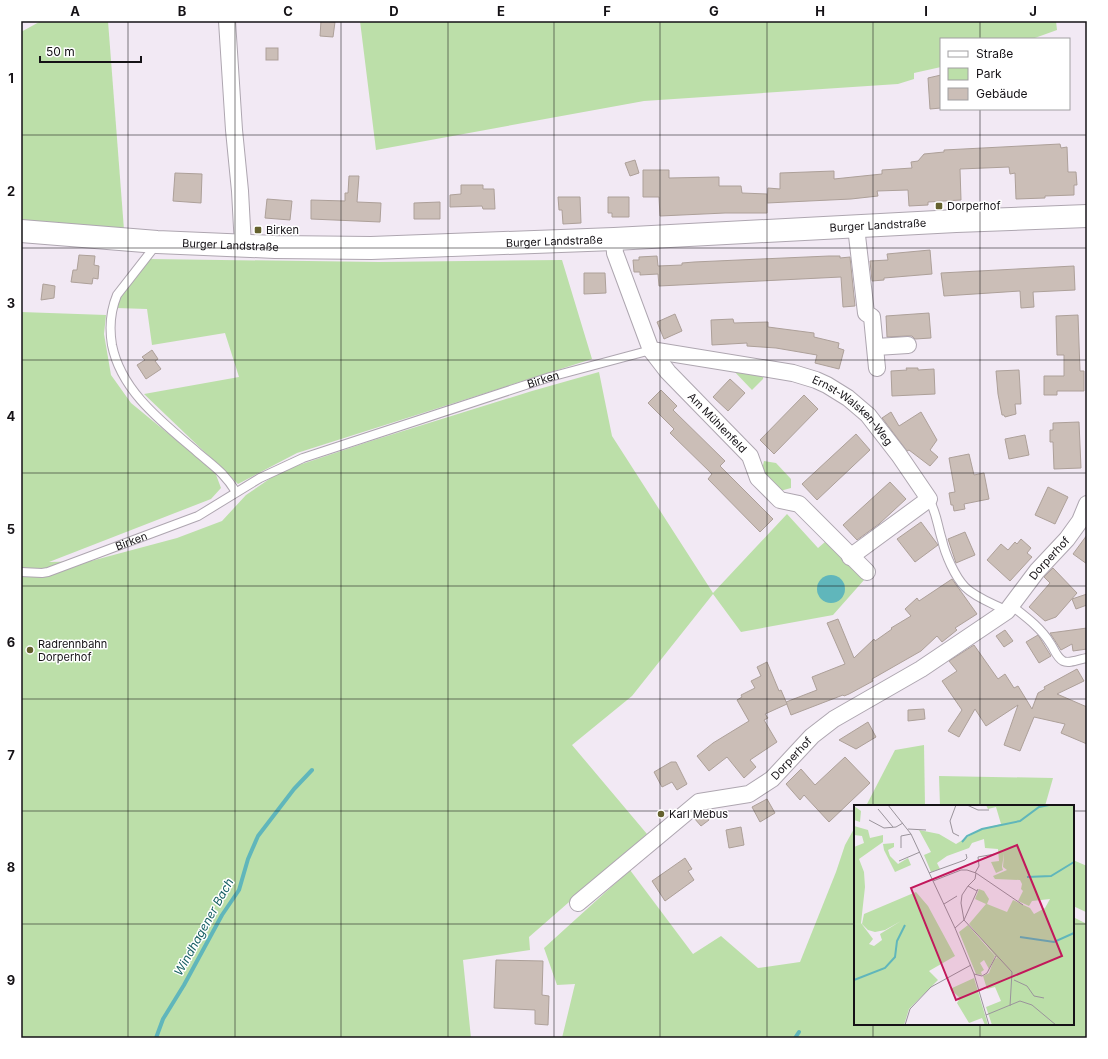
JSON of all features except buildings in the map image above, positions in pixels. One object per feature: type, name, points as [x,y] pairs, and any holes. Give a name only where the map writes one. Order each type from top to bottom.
[{"type":"main road","name":"Burger Landstraße","points":[[21,231],[157,242],[243,246],[372,248],[1087,216]]},
{"type":"street","points":[[227,21],[243,246]]},
{"type":"street","points":[[856,227],[866,313],[872,317],[877,368]]},
{"type":"street","name":"Am Mühlenfeld","points":[[614,238],[615,253],[651,350],[668,372],[750,456],[758,478],[780,500],[799,504],[850,557],[867,572]]},
{"type":"street","points":[[876,347],[908,345]]},
{"type":"street","name":"Ernst-Walsken-Weg","points":[[651,350],[792,373],[827,385],[848,398],[868,415],[899,455],[929,500]]},
{"type":"street","points":[[850,557],[929,500]]},
{"type":"street","name":"Dorperhof","points":[[578,903],[700,802],[749,794],[772,779],[812,736],[834,719],[921,669],[1010,608],[1038,572],[1067,539],[1080,520],[1087,504]]},
{"type":"lane","points":[[157,242],[117,295],[110,322],[110,331],[116,360],[124,378],[140,400],[164,423],[216,466],[225,475],[236,492]]},
{"type":"lane","name":"Birken","points":[[21,572],[48,572],[198,516],[260,478],[284,466],[323,451],[550,377],[651,350]]},
{"type":"lane","points":[[929,500],[935,511],[942,542],[953,569],[971,592],[1010,608],[1041,630],[1063,661],[1069,662],[1087,658]]},
{"type":"green space","points":[[41,21],[108,21],[124,230],[21,222],[21,32]]},
{"type":"green space","points":[[360,21],[1056,21],[1057,30],[1035,38],[940,38],[940,67],[914,73],[914,79],[898,84],[644,101],[376,150]]},
{"type":"green space","points":[[150,259],[379,262],[562,260],[592,359],[297,453],[238,484],[144,394],[239,377],[225,333],[152,345],[147,309],[116,308],[120,297]]},
{"type":"green space","points":[[21,312],[106,315],[104,334],[111,375],[131,403],[215,472],[221,488],[211,499],[49,562],[91,561],[177,538],[222,521],[246,495],[281,471],[371,441],[532,391],[599,372],[612,436],[713,593],[787,514],[818,548],[825,542],[864,580],[833,615],[741,632],[713,594],[632,696],[572,745],[647,834],[529,937],[530,950],[463,960],[471,1038],[21,1038]]},
{"type":"green space","points":[[732,369],[764,373],[763,379],[752,390]]},
{"type":"green space","points":[[764,461],[776,463],[791,479],[791,488],[780,491],[761,474]]},
{"type":"green space","points":[[924,745],[925,805],[867,805],[895,750]]},
{"type":"green space","points":[[939,776],[1053,778],[1045,805],[940,805]]},
{"type":"green space","points":[[854,829],[854,1025],[1074,1025],[1074,918],[1085,923],[1086,912],[1074,906],[1074,860],[1087,866],[1087,1038],[562,1038],[575,984],[557,985],[544,948],[630,870],[693,954],[721,936],[758,968],[800,962],[836,872],[845,845]]},
{"type":"water","points":[[831,575],[837,576],[841,579],[844,583],[844,595],[841,599],[837,602],[831,603],[825,602],[821,599],[818,595],[817,589],[818,583],[821,579],[825,576]]},
{"type":"waterway","name":"Windhagener Bach","points":[[156,1038],[163,1019],[184,985],[222,915],[239,890],[248,859],[258,836],[294,789],[312,770]]},
{"type":"waterway","points":[[795,1038],[799,1032]]},
{"type":"place","name":"Dorperhof","points":[[939,206]]},
{"type":"place","name":"Birken","points":[[258,230]]},
{"type":"place","name":"Radrennbahn Dorperhof","points":[[30,650]]},
{"type":"place","name":"Karl Mebus","points":[[661,814]]}]
